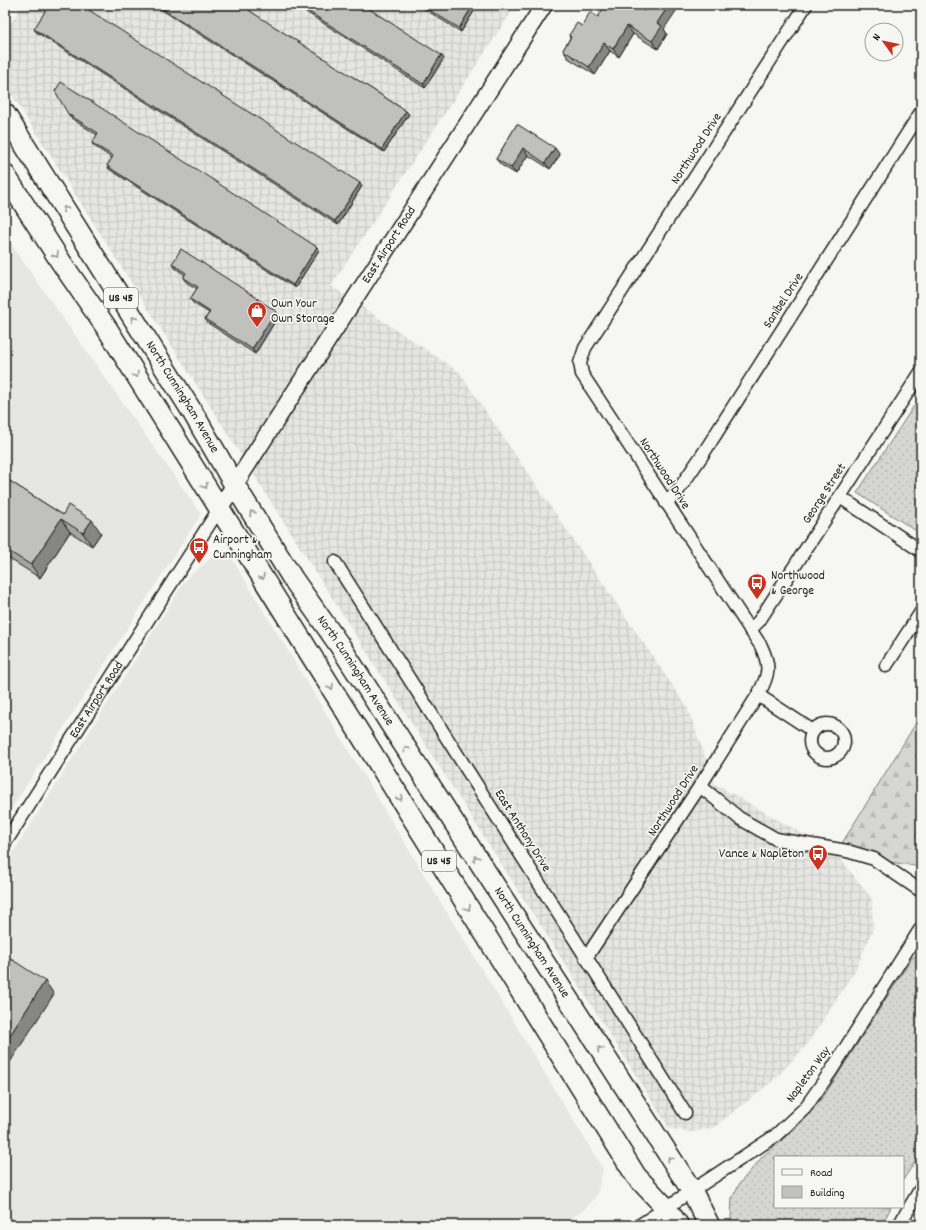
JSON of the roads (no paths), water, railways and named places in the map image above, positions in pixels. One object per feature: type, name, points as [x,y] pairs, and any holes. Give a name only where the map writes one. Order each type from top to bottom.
[{"type":"main road","name":"North Cunningham Avenue","points":[[5,114],[193,413],[234,484],[293,580],[344,652],[692,1191],[709,1225]]},
{"type":"main road","name":"North Cunningham Avenue","points":[[5,175],[60,262],[108,330],[636,1176],[666,1208]]},
{"type":"main road","name":"US 45","points":[[666,1208],[678,1225]]},
{"type":"street","name":"East Airport Road","points":[[5,843],[234,484],[544,5]]},
{"type":"street","name":"Northwood Drive","points":[[586,958],[700,786],[758,695],[764,684],[768,671],[767,660],[761,646],[582,374],[580,363],[584,348],[806,5]]},
{"type":"street","name":"Sanibel Drive","points":[[666,503],[677,492],[703,454],[921,112]]},
{"type":"street","name":"George Street","points":[[750,630],[759,621],[921,372]]},
{"type":"street","points":[[840,497],[921,551]]},
{"type":"street","name":"East Anthony Drive","points":[[335,562],[685,1113]]},
{"type":"street","points":[[886,666],[921,612]]},
{"type":"street","points":[[758,695],[813,731]]},
{"type":"street","points":[[700,786],[739,818],[776,839],[848,851],[874,859],[921,891]]},
{"type":"street","name":"Napleton Way","points":[[640,1225],[775,1136],[805,1108],[831,1071],[921,928]]},
{"type":"street","points":[[899,1225],[921,1188]]},
{"type":"place","name":"Own Your Own Storage","points":[[257,328]]},
{"type":"place","name":"Airport & Cunningham","points":[[199,564]]},
{"type":"place","name":"Northwood & George","points":[[757,600]]},
{"type":"place","name":"Vance & Napleton","points":[[818,871]]}]
